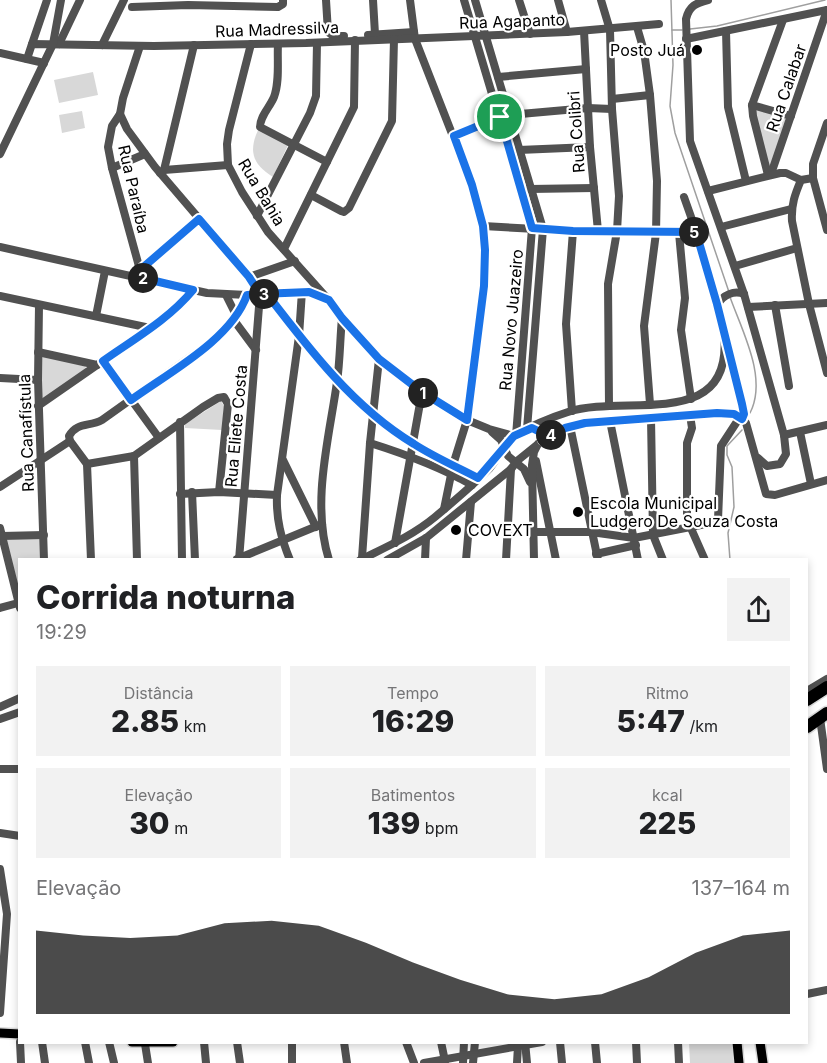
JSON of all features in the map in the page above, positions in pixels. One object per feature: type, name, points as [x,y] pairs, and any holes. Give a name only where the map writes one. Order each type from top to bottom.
[{"type":"highway","points":[[808,699],[824,684]]},
{"type":"highway","points":[[808,726],[824,715]]},
{"type":"main road","points":[[0,1033],[18,1034]]},
{"type":"main road","points":[[736,1044],[739,1063]]},
{"type":"main road","points":[[760,1044],[763,1063]]},
{"type":"street","points":[[27,59],[47,0]]},
{"type":"street","points":[[56,44],[61,0]]},
{"type":"street","points":[[0,154],[4,134],[80,0]]},
{"type":"street","points":[[326,0],[327,29],[332,35],[395,36]]},
{"type":"street","points":[[373,0],[375,34]]},
{"type":"street","points":[[410,0],[415,35],[472,185],[483,226],[485,250],[484,286],[467,420],[452,469],[444,509]]},
{"type":"street","name":"Rua Novo Juazeiro","points":[[464,0],[532,228],[515,436]]},
{"type":"street","name":"Rua Novo Juazeiro","points":[[475,0],[543,229],[530,429]]},
{"type":"street","points":[[519,0],[530,34]]},
{"type":"street","points":[[558,0],[567,32]]},
{"type":"street","points":[[601,0],[610,30],[612,109],[619,196],[608,284],[609,406]]},
{"type":"street","points":[[686,0],[688,10],[685,33],[690,141],[744,294],[784,435],[786,454],[780,464],[767,466],[757,457]]},
{"type":"street","points":[[688,10],[694,4],[708,0]]},
{"type":"street","points":[[102,45],[123,3],[247,3],[278,7],[283,2]]},
{"type":"street","points":[[685,33],[726,31],[827,10]]},
{"type":"street","name":"Rua Calabar","points":[[770,175],[827,10]]},
{"type":"street","points":[[770,175],[752,105],[783,20]]},
{"type":"street","points":[[375,24],[395,36]]},
{"type":"street","name":"Rua Agapanto","points":[[415,35],[530,34],[610,30],[659,24]]},
{"type":"street","points":[[637,27],[641,36],[650,95],[657,181],[656,233],[644,326],[650,404]]},
{"type":"street","name":"Rua Colibri","points":[[584,31],[590,147],[598,231]]},
{"type":"street","points":[[726,31],[728,107],[746,181]]},
{"type":"street","name":"Rua Madressilva","points":[[140,46],[317,43],[415,35]]},
{"type":"street","points":[[311,195],[344,212],[349,208],[392,121],[395,36]]},
{"type":"street","points":[[284,249],[354,107],[355,40]]},
{"type":"street","points":[[257,216],[310,113],[316,96],[317,43]]},
{"type":"street","points":[[32,44],[140,46]]},
{"type":"street","name":"Rua Bahia","points":[[251,44],[227,144],[228,165],[257,216],[379,359],[422,392],[467,420],[515,436]]},
{"type":"street","points":[[278,44],[277,87],[260,121],[260,127],[327,162]]},
{"type":"street","points":[[162,171],[194,45]]},
{"type":"street","name":"Rua Paraíba","points":[[139,274],[112,168],[108,141],[112,126],[120,114],[140,46]]},
{"type":"street","points":[[0,53],[44,63]]},
{"type":"street","points":[[498,76],[586,69]]},
{"type":"street","points":[[612,99],[650,95]]},
{"type":"street","points":[[752,105],[790,116]]},
{"type":"street","points":[[509,115],[588,108],[612,109]]},
{"type":"street","points":[[120,114],[127,129],[145,154],[162,171],[199,219],[338,380],[373,415],[472,485]]},
{"type":"street","points":[[454,136],[500,117]]},
{"type":"street","points":[[827,123],[813,164],[813,178],[827,230]]},
{"type":"street","points":[[519,150],[590,147]]},
{"type":"street","points":[[112,168],[145,154]]},
{"type":"street","points":[[162,171],[228,165]]},
{"type":"street","points":[[708,191],[786,173],[801,180],[813,178]]},
{"type":"street","points":[[801,180],[791,209],[809,304],[827,373]]},
{"type":"street","points":[[530,189],[594,188]]},
{"type":"street","points":[[570,426],[597,557],[653,535],[718,520],[721,446],[744,414],[717,304],[684,196]]},
{"type":"street","points":[[721,227],[791,209]]},
{"type":"street","points":[[139,274],[199,219]]},
{"type":"street","points":[[483,226],[573,231],[696,232]]},
{"type":"street","points":[[572,411],[566,324],[573,231]]},
{"type":"street","points":[[679,233],[685,298],[681,330],[691,399]]},
{"type":"street","points":[[0,247],[105,271],[139,274],[193,290],[226,295],[302,291],[317,294],[329,300]]},
{"type":"street","points":[[735,266],[797,248]]},
{"type":"street","points":[[249,277],[295,261]]},
{"type":"street","points":[[96,316],[105,271]]},
{"type":"street","points":[[735,293],[739,289],[740,282]]},
{"type":"street","points":[[38,406],[150,328],[178,306],[193,290]]},
{"type":"street","points":[[289,558],[277,519],[277,495],[299,336],[302,291]]},
{"type":"street","points":[[717,304],[724,296],[735,293],[744,294]]},
{"type":"street","name":"Rua Eliete Costa","points":[[238,558],[256,350],[264,294]]},
{"type":"street","points":[[226,295],[235,317],[256,350]]},
{"type":"street","points":[[91,558],[87,464],[70,441],[69,436],[74,428],[84,423],[97,423],[206,346],[242,309],[247,295]]},
{"type":"street","points":[[0,296],[150,328]]},
{"type":"street","points":[[748,307],[827,303]]},
{"type":"street","name":"Rua Canafístula","points":[[39,305],[38,406],[44,558]]},
{"type":"street","points":[[775,305],[789,386]]},
{"type":"street","points":[[319,526],[324,469],[338,380],[342,318]]},
{"type":"street","points":[[363,558],[419,530],[472,485],[515,436],[572,411],[691,399],[708,390],[717,380],[726,358],[724,334]]},
{"type":"street","points":[[38,352],[100,363],[159,438]]},
{"type":"street","points":[[361,558],[379,359]]},
{"type":"street","points":[[0,378],[38,380]]},
{"type":"street","points":[[395,543],[422,392]]},
{"type":"street","points":[[87,464],[134,456],[218,398],[224,397],[228,404],[219,492]]},
{"type":"street","points":[[391,558],[426,538],[511,469],[540,441],[570,426],[726,413],[742,419],[749,430],[766,494],[775,495],[827,480]]},
{"type":"street","points":[[690,415],[693,428],[687,444],[689,526],[704,558]]},
{"type":"street","points":[[651,418],[653,535],[662,558]]},
{"type":"street","points":[[610,421],[638,558]]},
{"type":"street","points":[[180,423],[182,558]]},
{"type":"street","points":[[784,435],[827,425]]},
{"type":"street","points":[[489,429],[501,440],[508,456],[517,461],[527,473],[532,493]]},
{"type":"street","points":[[530,429],[540,432],[540,441],[534,452],[532,493],[534,558]]},
{"type":"street","points":[[800,432],[811,484]]},
{"type":"street","points":[[0,487],[70,441]]},
{"type":"street","points":[[370,443],[478,478]]},
{"type":"street","points":[[534,452],[556,558]]},
{"type":"street","points":[[134,456],[137,558]]},
{"type":"street","points":[[282,458],[319,526],[328,558]]},
{"type":"street","points":[[506,558],[511,469]]},
{"type":"street","points":[[192,492],[195,558]]},
{"type":"street","points":[[180,494],[219,492],[277,495]]},
{"type":"street","points":[[466,558],[471,502]]},
{"type":"street","points":[[240,558],[319,526]]},
{"type":"street","points":[[533,531],[591,531],[635,542]]},
{"type":"street","points":[[18,602],[1,532],[44,535]]},
{"type":"street","points":[[425,558],[426,538]]},
{"type":"street","points":[[0,608],[18,606]]},
{"type":"street","points":[[808,691],[824,684]]},
{"type":"street","points":[[0,707],[18,699]]},
{"type":"street","points":[[0,719],[18,713]]},
{"type":"street","points":[[824,715],[827,769]]},
{"type":"street","points":[[0,769],[18,769]]},
{"type":"street","points":[[0,833],[18,836]]},
{"type":"street","points":[[0,869],[7,914],[0,1013]]},
{"type":"street","points":[[808,994],[827,990]]},
{"type":"street","points":[[20,1044],[21,1063]]},
{"type":"street","points":[[42,1044],[45,1063]]},
{"type":"street","points":[[85,1044],[89,1063]]},
{"type":"street","points":[[109,1044],[114,1063]]},
{"type":"street","points":[[140,1044],[147,1063]]},
{"type":"street","points":[[204,1044],[206,1063]]},
{"type":"street","points":[[237,1044],[240,1063]]},
{"type":"street","points":[[292,1044],[292,1063]]},
{"type":"street","points":[[344,1044],[347,1063]]},
{"type":"street","points":[[407,1044],[414,1063]]},
{"type":"street","points":[[441,1044],[445,1061]]},
{"type":"street","points":[[463,1060],[464,1044]]},
{"type":"street","points":[[474,1059],[475,1044]]},
{"type":"street","points":[[560,1044],[562,1063]]},
{"type":"street","points":[[595,1044],[597,1063]]},
{"type":"street","points":[[636,1044],[637,1063]]},
{"type":"street","points":[[678,1044],[679,1063]]},
{"type":"street","points":[[424,1063],[474,1059],[523,1045]]},
{"type":"street","points":[[518,1063],[523,1045]]},
{"type":"street","points":[[523,1045],[527,1063]]},
{"type":"shaded area","points":[[93,72],[98,95],[59,103],[54,80]]},
{"type":"shaded area","points":[[753,107],[788,117],[770,173]]},
{"type":"shaded area","points":[[82,111],[85,128],[62,133],[59,115]]},
{"type":"shaded area","points":[[259,128],[288,145],[273,177],[260,167],[254,156],[254,144]]},
{"type":"shaded area","points":[[41,356],[85,365],[86,369],[42,400],[40,399]]},
{"type":"shaded area","points":[[221,401],[224,406],[222,430],[185,428],[185,424]]},
{"type":"shaded area","points":[[5,539],[40,539],[41,558],[18,558],[18,593]]},
{"type":"shaded area","points":[[689,1044],[738,1044],[740,1063],[690,1063]]},
{"type":"waterway","points":[[671,0],[673,65],[670,106],[675,133],[729,292]]},
{"type":"waterway","points":[[690,29],[717,26],[825,0]]},
{"type":"waterway","points":[[672,30],[682,30]]},
{"type":"waterway","points":[[730,297],[755,370],[755,399],[750,413]]},
{"type":"waterway","points":[[730,558],[728,533],[734,507],[732,467],[727,455],[727,446],[742,430]]},
{"type":"place","name":"Posto Juá","points":[[697,50]]},
{"type":"place","name":"Escola Municipal Ludgero De Souza Costa","points":[[578,512]]},
{"type":"place","name":"COVEXT","points":[[456,530]]},
{"type":"route","points":[[500,117],[532,228],[573,231],[696,232],[742,404],[744,414],[742,419],[734,414],[717,413],[588,423],[556,431],[543,440],[537,429],[527,429],[509,441],[489,468],[478,478],[413,444],[373,415],[299,336],[267,294],[247,295],[242,309],[213,340],[131,400],[103,361],[162,320],[193,290],[138,277],[140,270],[199,219],[249,277],[260,294],[302,291],[317,294],[329,300],[379,359],[422,392],[467,420],[484,286],[485,250],[483,226],[472,185],[454,136],[500,117]]}]
